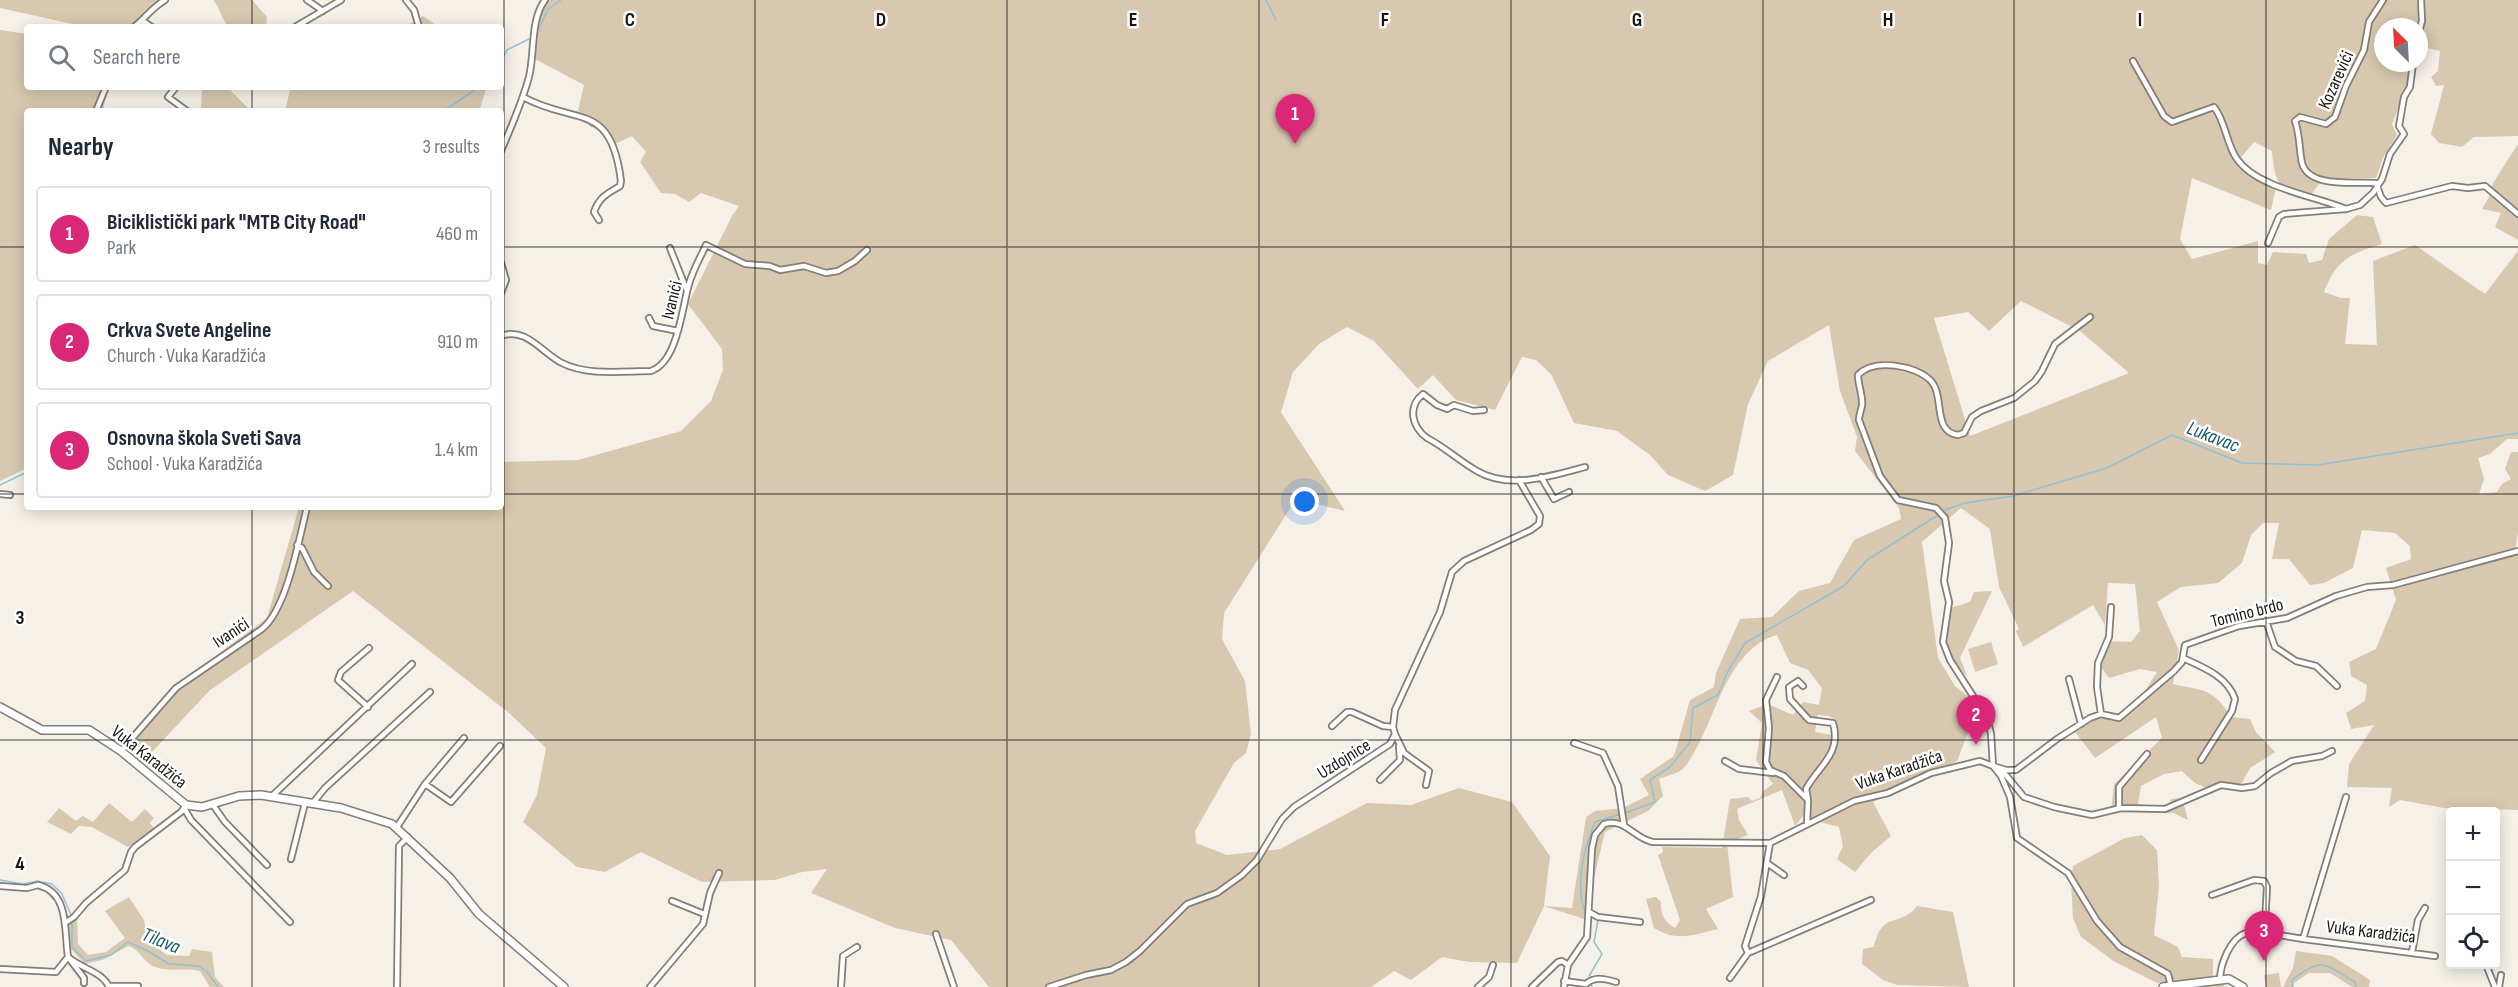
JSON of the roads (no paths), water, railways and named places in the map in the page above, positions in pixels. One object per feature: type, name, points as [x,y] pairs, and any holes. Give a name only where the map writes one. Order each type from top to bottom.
[{"type":"street","points":[[138,24],[152,8],[165,0]]},
{"type":"street","points":[[307,0],[323,11]]},
{"type":"street","points":[[300,24],[341,0]]},
{"type":"street","points":[[406,0],[414,10],[418,24]]},
{"type":"street","points":[[504,144],[523,97],[532,62],[537,17],[545,0]]},
{"type":"street","name":"Kozarevići","points":[[2376,189],[2376,183],[2316,179],[2311,175],[2302,164],[2300,133],[2295,121],[2300,117],[2320,124],[2331,122],[2364,50],[2369,22],[2383,0]]},
{"type":"street","points":[[2421,0],[2422,18]]},
{"type":"street","points":[[143,21],[148,24]]},
{"type":"street","points":[[2133,61],[2169,120],[2176,122],[2214,108],[2231,150],[2242,165],[2293,194],[2322,199],[2346,209]]},
{"type":"street","points":[[2268,243],[2279,217],[2284,214],[2346,209],[2360,205],[2376,189],[2386,171],[2390,154],[2404,134],[2399,126],[2404,97],[2410,87],[2412,72]]},
{"type":"street","points":[[97,108],[105,90]]},
{"type":"street","points":[[174,90],[168,97],[183,108]]},
{"type":"street","points":[[523,97],[597,123],[610,136],[621,181],[620,186],[602,196],[598,203],[594,212],[599,220]]},
{"type":"street","points":[[2376,189],[2386,202],[2452,186],[2468,188],[2485,186],[2518,214]]},
{"type":"street","name":"Ivanići","points":[[504,335],[522,336],[559,362],[572,368],[651,371],[663,361],[678,331],[687,291],[706,245],[746,264],[770,266],[780,270],[804,266],[826,273],[838,271],[855,261],[867,250]]},
{"type":"street","points":[[670,248],[687,291]]},
{"type":"street","points":[[2090,317],[2055,344],[2035,381],[2014,398],[1972,417],[1964,433],[1958,435],[1949,433],[1943,424],[1938,393],[1931,381],[1918,373],[1893,365],[1876,365],[1863,370],[1858,375],[1862,405],[1859,420],[1880,476],[1898,500],[1936,508],[1945,518],[1949,543],[1944,581],[1949,602],[1943,642],[1950,660],[1986,718],[1991,734],[1993,766],[2001,776],[2010,796],[2017,837],[2068,873],[2097,921],[2112,939],[2127,953],[2168,974],[2171,986]]},
{"type":"street","points":[[649,318],[653,326],[678,331]]},
{"type":"street","points":[[1484,410],[1473,411],[1454,405],[1447,409],[1440,407],[1423,394],[1414,408],[1414,424],[1418,431],[1427,438],[1452,452],[1481,473],[1504,479],[1519,480],[1540,477],[1585,467]]},
{"type":"street","points":[[1540,477],[1554,499],[1569,492]]},
{"type":"street","points":[[1332,726],[1347,712],[1352,712],[1383,726],[1393,727],[1395,710],[1440,612],[1452,572],[1464,561],[1532,530],[1539,524],[1540,516],[1519,480]]},
{"type":"street","points":[[0,494],[10,495]]},
{"type":"street","name":"Ivanići","points":[[121,751],[176,688],[238,643],[262,629],[273,618],[280,603],[306,510]]},
{"type":"street","points":[[297,545],[302,548],[314,572],[328,586]]},
{"type":"street","name":"Tomino brdo","points":[[1993,766],[2016,770],[2081,724],[2101,714],[2119,718],[2174,671],[2183,658],[2185,645],[2193,641],[2220,631],[2287,618],[2336,596],[2367,587],[2393,585],[2518,551]]},
{"type":"street","points":[[2101,714],[2097,687],[2098,663],[2109,637],[2111,608]]},
{"type":"street","points":[[2266,621],[2275,647],[2296,661],[2316,666],[2337,686]]},
{"type":"street","points":[[368,707],[338,680],[341,672],[369,648]]},
{"type":"street","points":[[2183,658],[2217,675],[2227,684],[2235,699],[2232,711],[2201,760]]},
{"type":"street","points":[[272,796],[412,664]]},
{"type":"street","points":[[1773,773],[1766,762],[1769,728],[1766,700],[1777,677]]},
{"type":"street","points":[[2069,679],[2081,724]]},
{"type":"street","points":[[1564,987],[1568,965],[1587,938],[1595,835],[1604,824],[1616,822],[1624,825],[1644,840],[1653,842],[1770,843],[1807,824],[1806,789],[1814,774],[1830,759],[1836,735],[1833,723],[1809,720],[1790,699],[1789,687],[1798,681],[1803,686]]},
{"type":"street","points":[[291,859],[309,803],[430,692]]},
{"type":"street","name":"Vuka Karadžića","points":[[0,707],[42,730],[86,729],[121,751],[185,806],[191,820],[290,922]]},
{"type":"street","name":"Uzdojnice","points":[[1049,987],[1111,970],[1126,962],[1188,904],[1217,893],[1242,875],[1257,860],[1282,819],[1294,807],[1387,748],[1395,734],[1393,727]]},
{"type":"street","points":[[1380,780],[1400,760],[1395,734]]},
{"type":"street","points":[[397,827],[425,784],[465,738]]},
{"type":"street","points":[[1574,743],[1602,753],[1618,786],[1624,825]]},
{"type":"street","points":[[425,784],[451,802],[500,746]]},
{"type":"street","points":[[1399,746],[1404,753],[1429,771],[1426,784]]},
{"type":"street","points":[[1993,766],[2005,774],[2020,794],[2028,798],[2081,813],[2105,813],[2118,808],[2165,810],[2221,785],[2242,788],[2255,786],[2271,773],[2292,761],[2322,756],[2332,751]]},
{"type":"street","points":[[2118,808],[2119,787],[2147,754]]},
{"type":"street","name":"Vuka Karadžića","points":[[1807,824],[1854,801],[1888,793],[1941,770],[1980,760],[1993,766]]},
{"type":"street","points":[[1725,761],[1739,769],[1784,776],[1808,800]]},
{"type":"street","name":"Vuka Karadžića","points":[[185,806],[198,808],[245,795],[272,796],[350,810],[386,821],[397,827],[450,878],[479,914],[564,987]]},
{"type":"street","name":"Vuka Karadžića","points":[[2302,939],[2346,796]]},
{"type":"street","points":[[213,805],[225,822],[267,865]]},
{"type":"street","points":[[67,922],[125,870],[130,852],[135,847],[159,830],[185,806]]},
{"type":"street","points":[[397,987],[399,846],[408,837]]},
{"type":"street","points":[[1748,953],[1745,945],[1761,896],[1770,843]]},
{"type":"street","points":[[1767,863],[1784,875]]},
{"type":"street","points":[[650,987],[703,924],[710,893],[719,873]]},
{"type":"street","points":[[2212,895],[2254,880],[2264,881],[2267,887],[2265,923],[2261,932],[2244,933],[2239,937],[2225,957],[2220,980]]},
{"type":"street","points":[[0,886],[27,888],[38,885],[46,888],[58,899],[67,922],[68,957],[84,978],[84,983]]},
{"type":"street","points":[[1731,978],[1748,953],[1871,900]]},
{"type":"street","points":[[672,901],[704,914]]},
{"type":"street","points":[[2412,951],[2418,920],[2425,908]]},
{"type":"street","points":[[1589,912],[1598,917],[1640,922]]},
{"type":"street","name":"Vuka Karadžića","points":[[2261,932],[2302,939],[2412,951],[2435,956]]},
{"type":"street","points":[[936,934],[954,987]]},
{"type":"street","points":[[841,987],[843,956],[857,947]]},
{"type":"street","points":[[0,969],[56,972],[68,957]]},
{"type":"street","points":[[68,957],[102,977],[109,986],[138,986]]},
{"type":"street","points":[[1532,987],[1558,962],[1562,961],[1568,965]]},
{"type":"street","points":[[1478,987],[1489,977],[1493,965]]},
{"type":"street","points":[[2488,969],[2497,987]]},
{"type":"street","points":[[2497,987],[2501,975]]},
{"type":"street","points":[[1564,981],[1586,984],[1590,980],[1602,979],[1616,982]]},
{"type":"street","points":[[2163,987],[2220,980],[2234,981],[2243,987]]},
{"type":"waterway","points":[[536,35],[548,9],[561,0]]},
{"type":"waterway","points":[[1266,0],[1276,20]]},
{"type":"waterway","points":[[504,56],[507,50],[529,39]]},
{"type":"waterway","points":[[448,108],[475,90]]},
{"type":"waterway","name":"Lukavac","points":[[1945,510],[1965,503],[2013,496],[2107,468],[2172,435],[2242,463],[2318,465],[2518,433]]},
{"type":"waterway","points":[[0,485],[24,473]]},
{"type":"waterway","name":"Lukavac","points":[[1625,813],[1655,802],[1650,780],[1670,767],[1690,742],[1693,708],[1718,695],[1727,673],[1745,643],[1844,586],[1867,560],[1938,515]]},
{"type":"waterway","name":"Lukavac","points":[[1585,913],[1581,879],[1584,855],[1591,832],[1595,822],[1621,814]]},
{"type":"waterway","name":"Tilava","points":[[0,880],[23,884],[37,881],[52,884],[62,894],[72,917]]},
{"type":"waterway","name":"Lukavac","points":[[1589,976],[1602,954],[1594,942],[1598,920],[1593,917]]},
{"type":"waterway","name":"Tilava","points":[[72,922],[72,947],[86,961],[111,955],[128,942],[169,964],[199,966],[207,972],[218,987]]},
{"type":"waterway","name":"Tilava","points":[[2292,987],[2292,980],[2317,965],[2330,967],[2355,982],[2356,987]]},
{"type":"place","name":"Biciklistički park \"MTB City Road\"","points":[[1295,144]]},
{"type":"place","name":"Crkva Svete Angeline","points":[[1976,745]]},
{"type":"place","name":"Osnovna škola Sveti Sava","points":[[2264,961]]}]
